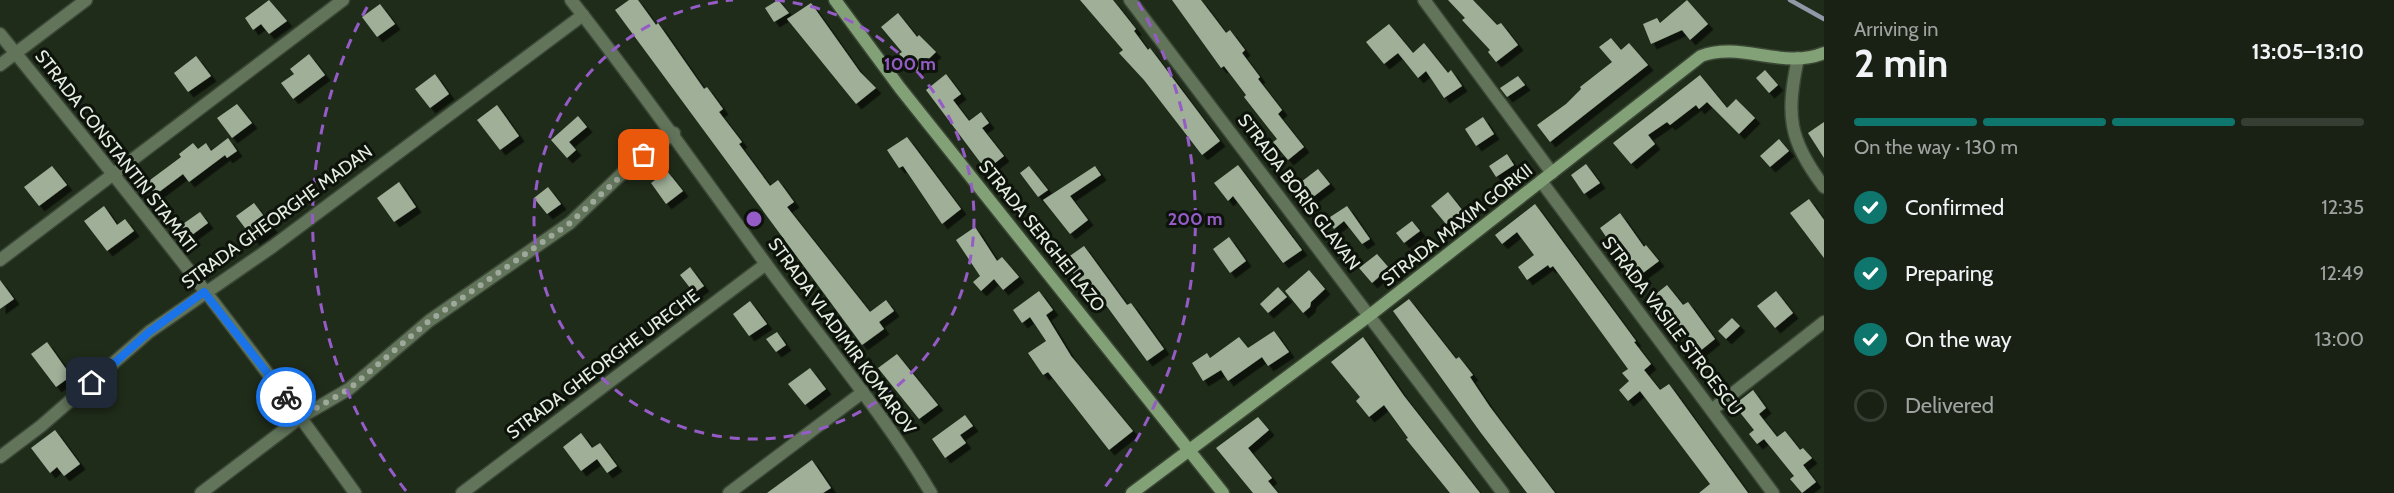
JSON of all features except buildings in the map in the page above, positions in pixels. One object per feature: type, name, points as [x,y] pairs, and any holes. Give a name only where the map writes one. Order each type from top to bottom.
[{"type":"street","points":[[0,65],[86,0]]},
{"type":"street","points":[[0,260],[344,0]]},
{"type":"street","name":"STRADA VLADIMIR KOMAROV","points":[[571,0],[674,133],[766,264],[862,392],[931,493]]},
{"type":"street","name":"STRADA SERGHEI LAZO","points":[[835,0],[907,96],[1223,493]]},
{"type":"street","name":"STRADA BORIS GLAVAN","points":[[1130,0],[1503,493]]},
{"type":"street","points":[[1424,0],[1552,173]]},
{"type":"street","name":"STRADA GHEORGHE MADAN","points":[[0,457],[41,426],[149,332],[272,247],[583,15]]},
{"type":"street","name":"STRADA CONSTANTIN STAMATI","points":[[0,34],[113,174],[301,417],[355,493]]},
{"type":"street","name":"STRADA MAXIM GORKII","points":[[1132,493],[1370,315],[1701,56],[1727,51],[1778,59],[1824,53]]},
{"type":"street","points":[[1798,58],[1790,96],[1793,131],[1800,149],[1824,187]]},
{"type":"street","points":[[201,493],[301,417],[349,389],[429,321],[570,223],[630,166],[674,133]]},
{"type":"street","name":"STRADA VASILE STROESCU","points":[[1541,181],[1625,297],[1713,409],[1773,493]]},
{"type":"street","name":"STRADA GHEORGHE URECHE","points":[[462,493],[766,264]]},
{"type":"street","points":[[1713,409],[1824,322]]},
{"type":"street","points":[[729,493],[862,392]]},
{"type":"waterway","points":[[1790,0],[1824,19]]},
{"type":"way so far","points":[[286,397],[301,417],[349,389],[429,321],[477,290],[570,223],[644,155]]},
{"type":"route","points":[[92,383],[149,332],[204,292],[286,397]]}]
